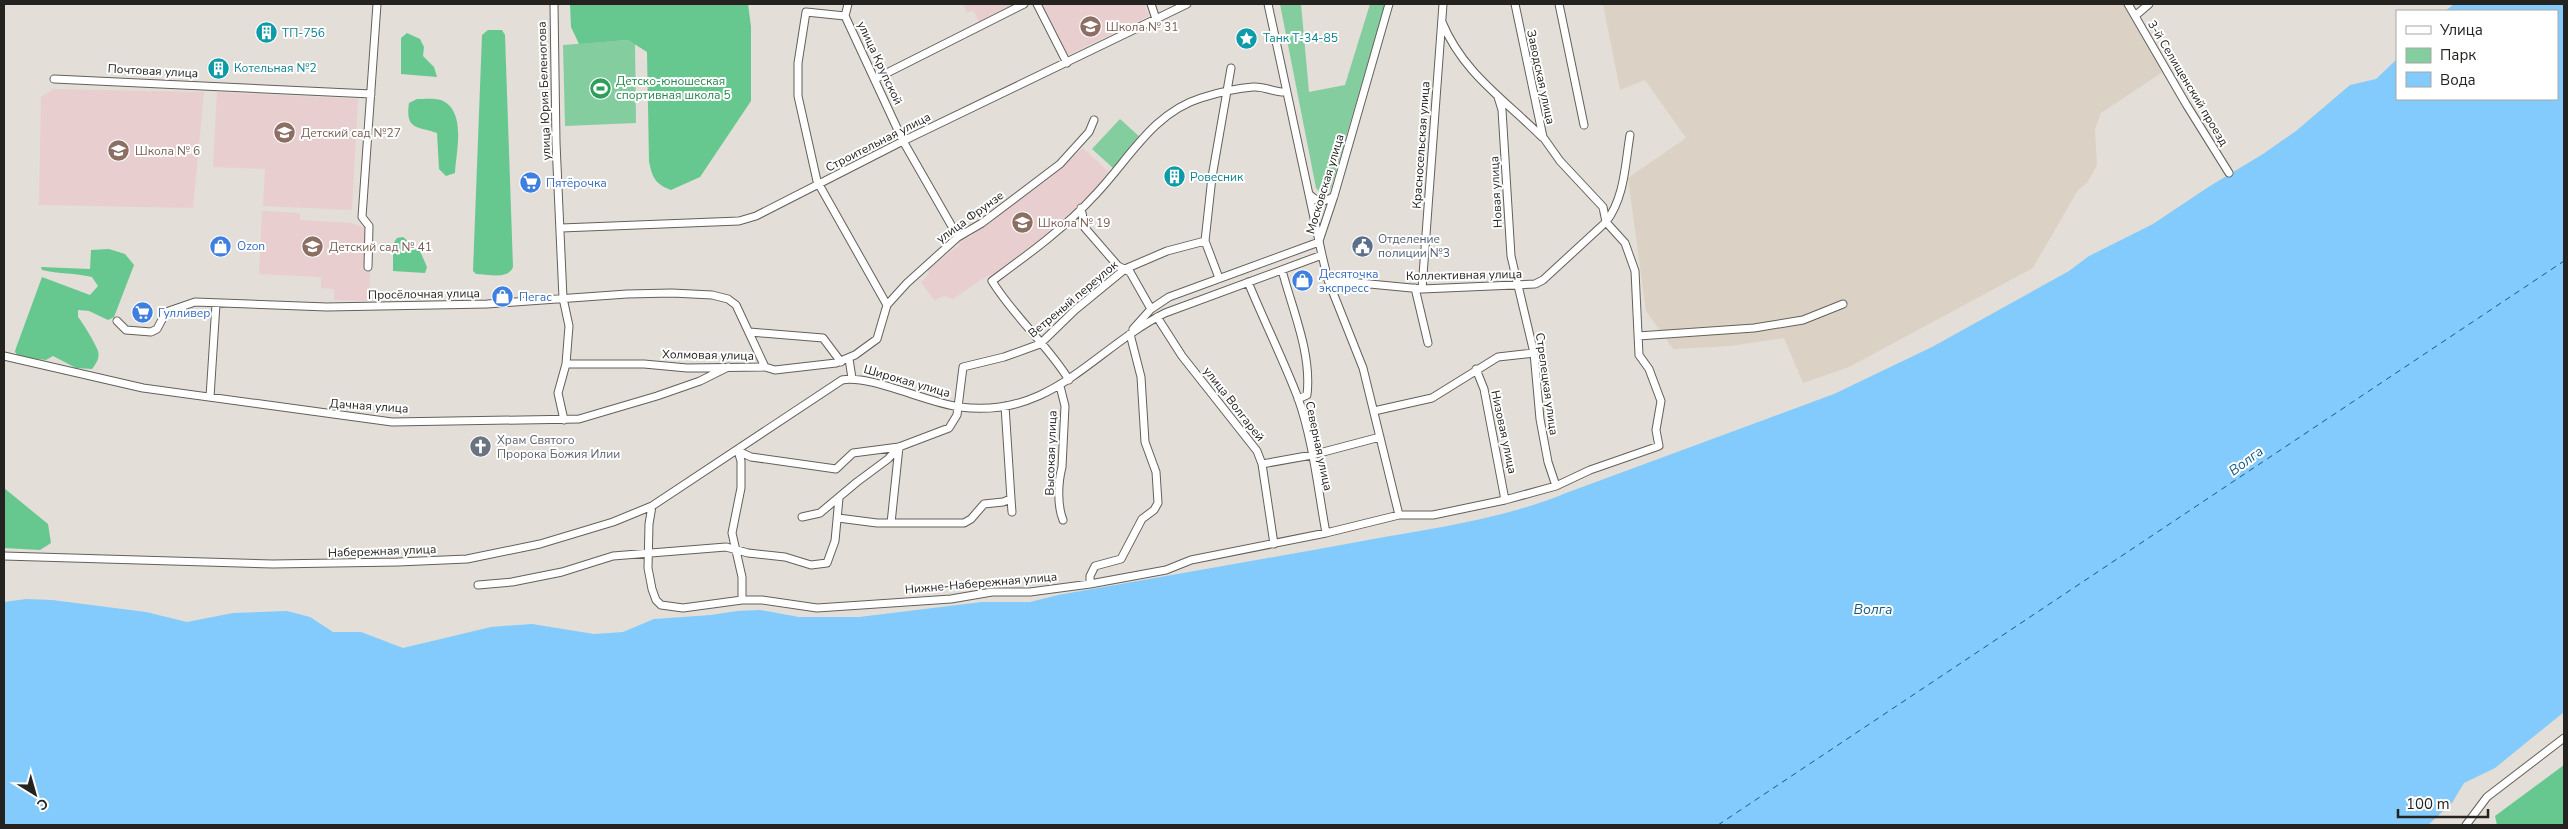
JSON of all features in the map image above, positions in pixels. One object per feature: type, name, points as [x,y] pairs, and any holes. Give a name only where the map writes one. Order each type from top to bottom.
[{"type":"street","points":[[368,267],[369,226],[362,217],[377,4]]},
{"type":"street","name":"улица Юрия Беленогова","points":[[554,4],[556,142],[563,298],[569,326],[566,364],[558,393],[564,420]]},
{"type":"street","name":"улица Крупской","points":[[848,4],[845,16],[904,141],[958,236]]},
{"type":"street","points":[[875,79],[1024,4]]},
{"type":"street","points":[[1037,4],[1067,63]]},
{"type":"street","points":[[1150,4],[1156,19]]},
{"type":"street","name":"Строительная улица","points":[[561,228],[739,221],[756,216],[904,141],[1187,4]]},
{"type":"street","points":[[1268,4],[1318,242]]},
{"type":"street","name":"Московская улица","points":[[1390,4],[1334,196],[1318,242],[1328,280],[1363,368],[1398,515]]},
{"type":"street","name":"Красносельская улица","points":[[1428,343],[1419,288],[1443,4]]},
{"type":"street","name":"Заводская улица","points":[[1515,4],[1543,137],[1560,161],[1603,207],[1606,222],[1625,243],[1635,271],[1640,355],[1650,369],[1661,401],[1656,430],[1659,446]]},
{"type":"street","points":[[1559,4],[1584,125]]},
{"type":"street","name":"3-й Селищенский проезд","points":[[2128,4],[2229,173]]},
{"type":"street","points":[[2135,16],[2149,4]]},
{"type":"street","points":[[845,16],[806,12],[798,63],[798,96],[804,131],[818,185],[887,304]]},
{"type":"street","points":[[1442,21],[1451,44],[1461,58],[1498,97],[1543,137]]},
{"type":"street","points":[[1219,278],[1205,241],[1212,177],[1230,68]]},
{"type":"street","name":"Почтовая улица","points":[[54,79],[371,94]]},
{"type":"street","points":[[1069,380],[1003,298],[992,281],[1047,239],[1094,197],[1161,119],[1182,106],[1227,92],[1254,87],[1278,93],[1286,92]]},
{"type":"street","name":"Новая улица","points":[[1498,97],[1502,110],[1511,256],[1518,285]]},
{"type":"street","name":"улица Фрунзе","points":[[849,359],[877,339],[887,304],[918,272],[958,236],[982,223],[1060,164],[1089,132],[1094,120]]},
{"type":"street","name":"Коллективная улица","points":[[1328,280],[1419,288],[1535,284],[1543,280],[1606,222],[1619,201],[1630,135]]},
{"type":"street","points":[[1308,194],[1316,201],[1322,202],[1334,196]]},
{"type":"street","points":[[1080,208],[1080,215],[1085,228],[1102,250],[1118,266],[1130,272],[1150,309]]},
{"type":"street","name":"Ветреный переулок","points":[[958,407],[963,367],[1021,352],[1040,344],[1074,310],[1125,269],[1167,251],[1205,241]]},
{"type":"street","name":"Широкая улица","points":[[1130,334],[1150,309],[1169,297],[1318,242]]},
{"type":"street","name":"Широкая улица","points":[[738,451],[835,384],[852,378],[958,407],[1005,406],[1028,400],[1060,386],[1130,334],[1157,317],[1322,255]]},
{"type":"street","points":[[1282,270],[1298,325],[1306,370],[1307,394],[1298,399]]},
{"type":"street","name":"Северная улица","points":[[1248,282],[1278,346],[1298,399],[1312,456],[1326,534]]},
{"type":"street","name":"Стрелецкая улица","points":[[1518,285],[1534,353],[1540,419],[1548,462],[1556,486]]},
{"type":"street","name":"Просёлочная улица","points":[[117,321],[126,330],[150,332],[157,329],[166,312],[176,306],[195,302],[327,307],[488,304],[627,294],[712,295],[728,299],[736,305],[765,367]]},
{"type":"street","points":[[210,397],[216,304]]},
{"type":"street","points":[[1638,336],[1762,326],[1803,320],[1844,304]]},
{"type":"street","name":"улица Волгарей","points":[[1157,317],[1182,356],[1250,440],[1262,464],[1274,544]]},
{"type":"street","points":[[750,332],[823,338],[841,362]]},
{"type":"street","points":[[1090,584],[1090,576],[1096,566],[1117,562],[1124,556],[1142,519],[1154,510],[1158,503],[1156,472],[1145,442],[1141,376],[1130,334]]},
{"type":"street","points":[[1374,411],[1432,398],[1498,357],[1534,353]]},
{"type":"street","name":"Дачная улица","points":[[4,356],[143,388],[392,422],[498,418],[579,419],[700,381],[728,367]]},
{"type":"street","points":[[849,359],[852,378]]},
{"type":"street","name":"Холмовая улица","points":[[566,364],[644,364],[687,368],[765,367],[775,370],[841,362],[849,359]]},
{"type":"street","name":"Низовая улица","points":[[1476,369],[1484,389],[1505,500]]},
{"type":"street","name":"Высокая улица","points":[[1060,386],[1064,406],[1062,467],[1060,475],[1060,513],[1063,520]]},
{"type":"street","points":[[1005,406],[1012,512]]},
{"type":"street","points":[[738,451],[751,457],[836,469],[852,453],[899,447],[944,432],[953,423],[958,407]]},
{"type":"street","points":[[1262,464],[1312,456],[1380,437]]},
{"type":"street","name":"Нижне-Набережная улица","points":[[652,506],[648,554],[652,589],[656,600],[661,605],[683,608],[742,600],[762,600],[817,608],[951,599],[992,592],[1030,592],[1090,584],[1166,570],[1191,560],[1326,534],[1398,515],[1433,514],[1505,500],[1556,486],[1590,470],[1659,446]]},
{"type":"street","points":[[802,518],[820,513],[888,459],[899,447]]},
{"type":"street","points":[[891,523],[899,447]]},
{"type":"street","points":[[738,451],[742,476],[732,533],[742,577],[742,600]]},
{"type":"street","name":"Набережная улица","points":[[4,556],[273,564],[467,559],[540,544],[613,522],[652,506],[738,451]]},
{"type":"street","points":[[478,585],[512,582],[562,572],[613,556],[726,548],[748,553],[784,557],[811,565],[827,563],[835,541],[839,498]]},
{"type":"street","points":[[838,518],[891,523],[964,523],[971,519],[984,504],[1011,499]]},
{"type":"street","points":[[2466,825],[2487,797],[2564,738]]},
{"type":"shaded area","points":[[963,4],[1013,4],[979,22],[973,10],[967,13]]},
{"type":"shaded area","name":"Школа № 31","points":[[1042,4],[1144,4],[1149,16],[1068,55]]},
{"type":"shaded area","points":[[1603,4],[2125,4],[2164,71],[2101,113],[2095,129],[2097,165],[2087,183],[2078,190],[2033,268],[1849,367],[1803,383],[1784,338],[1730,346],[1673,349],[1646,311],[1628,178],[1686,138],[1645,80],[1620,90]]},
{"type":"shaded area","name":"Школа № 6","points":[[54,89],[204,92],[193,208],[39,205],[41,97]]},
{"type":"shaded area","name":"Детский сад №27","points":[[217,92],[358,99],[352,210],[263,206],[265,169],[213,167]]},
{"type":"shaded area","name":"Школа № 19","points":[[1083,148],[1109,172],[1091,194],[1045,235],[996,273],[987,276],[953,299],[944,296],[934,300],[921,282],[929,274],[927,270],[960,245],[958,242],[967,236],[969,238],[1063,166]]},
{"type":"shaded area","name":"Детский сад № 41","points":[[262,211],[300,213],[300,220],[350,223],[366,228],[364,267],[370,274],[369,301],[334,300],[334,289],[321,288],[321,277],[259,274]]},
{"type":"green space","points":[[570,4],[748,4],[751,27],[751,101],[700,177],[671,190],[661,185],[655,179],[649,161],[647,52],[628,40],[579,44],[571,27]]},
{"type":"green space","points":[[1280,4],[1301,4],[1309,92],[1345,85],[1370,4],[1385,4],[1331,188],[1328,193],[1323,195],[1316,188]]},
{"type":"green space","points":[[488,30],[502,30],[505,35],[513,267],[507,274],[502,275],[476,274],[473,271],[482,35]]},
{"type":"green space","points":[[407,33],[420,39],[424,47],[423,56],[434,67],[437,77],[401,74],[401,38]]},
{"type":"green space","name":"Детско-юношеская спортивная школа 5","points":[[628,40],[635,44],[636,123],[565,126],[563,45]]},
{"type":"green space","points":[[417,99],[441,100],[449,105],[454,113],[458,132],[455,173],[446,176],[439,169],[437,133],[418,128],[411,123],[408,112],[409,103]]},
{"type":"green space","points":[[1120,119],[1141,138],[1113,168],[1092,149]]},
{"type":"green space","points":[[403,237],[420,251],[427,267],[425,273],[393,271],[393,244],[397,238]]},
{"type":"green space","points":[[109,249],[125,254],[134,265],[114,317],[108,320],[89,311],[78,310],[78,317],[98,351],[98,358],[92,369],[76,368],[53,356],[46,360],[19,357],[15,352],[16,348],[42,277],[90,295],[98,286],[92,277],[42,270],[41,267],[90,269],[91,250]]},
{"type":"green space","points":[[4,488],[48,524],[51,543],[40,550],[4,548]]},
{"type":"green space","points":[[2564,765],[2564,825],[2497,825],[2495,816]]},
{"type":"water","name":"Волга","points":[[2454,4],[2564,4],[2564,712],[2495,768],[2464,783],[2452,803],[2428,825],[4,825],[4,602],[26,599],[52,600],[146,612],[187,622],[233,613],[287,611],[310,617],[333,632],[361,632],[403,648],[491,627],[532,624],[594,634],[623,632],[654,619],[737,611],[760,610],[799,617],[859,617],[982,602],[1030,602],[1058,595],[1443,527],[1494,516],[1542,502],[1834,394],[1932,347],[2069,271],[2089,256],[2153,224],[2296,131],[2350,85],[2376,79],[2396,60],[2396,100],[2558,100],[2558,10],[2446,10]]},
{"type":"ferry route","points":[[1718,825],[2564,261]]},
{"type":"place","name":"Школа № 31","points":[[1090,27]]},
{"type":"place","name":"ТП-756","points":[[266,33]]},
{"type":"place","name":"Танк Т-34-85","points":[[1247,38]]},
{"type":"place","name":"Котельная №2","points":[[218,68]]},
{"type":"place","name":"Детско-юношеская спортивная школа 5","points":[[600,88]]},
{"type":"place","name":"Детский сад №27","points":[[285,133]]},
{"type":"place","name":"Школа № 6","points":[[119,151]]},
{"type":"place","name":"Ровесник","points":[[1174,177]]},
{"type":"place","name":"Пятёрочка","points":[[530,183]]},
{"type":"place","name":"Школа № 19","points":[[1022,223]]},
{"type":"place","name":"Ozon","points":[[221,246]]},
{"type":"place","name":"Отделение полиции №3","points":[[1362,246]]},
{"type":"place","name":"Детский сад № 41","points":[[313,247]]},
{"type":"place","name":"Десяточка экспресс","points":[[1303,281]]},
{"type":"place","name":"Пегас","points":[[503,297]]},
{"type":"place","name":"Гулливер","points":[[142,313]]},
{"type":"place","name":"Храм Святого Пророка Божия Илии","points":[[481,447]]}]
